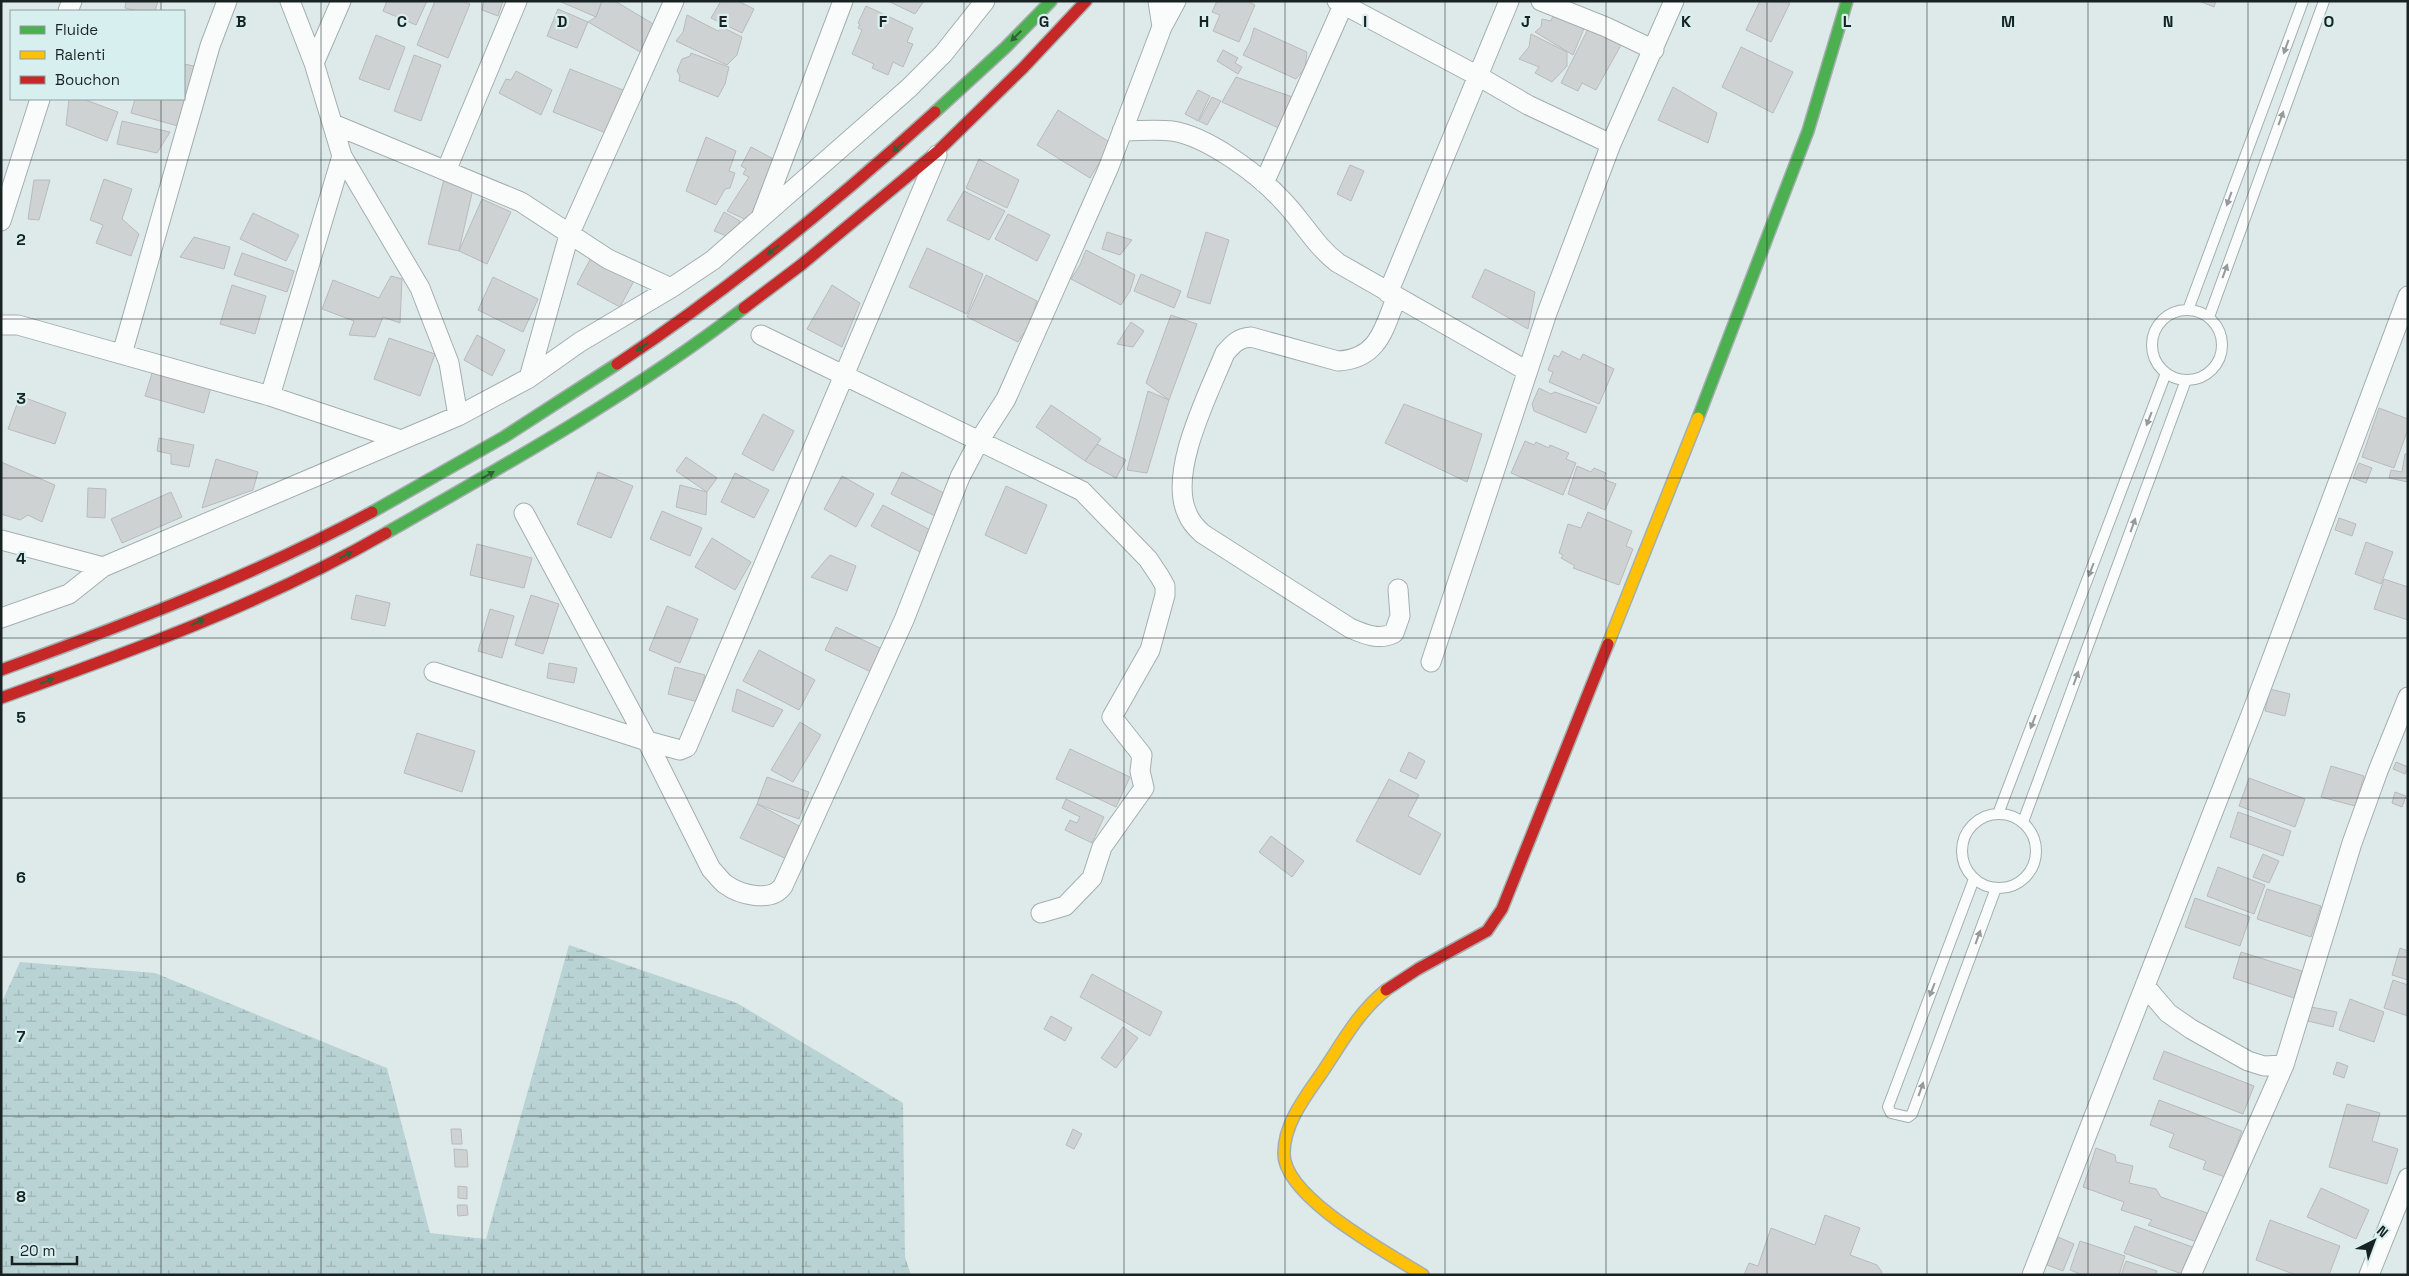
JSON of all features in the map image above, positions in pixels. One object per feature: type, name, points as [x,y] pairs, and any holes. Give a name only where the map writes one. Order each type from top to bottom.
[{"type":"main road","points":[[1,670],[119,627],[279,559],[364,517],[476,454],[588,385],[658,336],[838,200],[978,73],[1051,1]]},
{"type":"main road","points":[[1,698],[104,661],[286,586],[360,548],[526,453],[633,388],[716,330],[801,265],[938,151],[1023,68],[1086,1]]},
{"type":"main road","points":[[1423,1275],[1359,1234],[1313,1201],[1295,1183],[1286,1168],[1283,1151],[1289,1129],[1298,1109],[1364,1011],[1390,986],[1487,931],[1495,922],[1502,908],[1633,585],[1791,177],[1808,131],[1847,1]]},
{"type":"street","points":[[122,354],[210,46],[227,1]]},
{"type":"street","points":[[290,1],[314,63],[342,156],[420,288],[449,363],[458,416]]},
{"type":"street","points":[[314,63],[341,1]]},
{"type":"street","points":[[446,171],[517,1]]},
{"type":"street","points":[[529,378],[569,234],[674,1]]},
{"type":"street","points":[[760,219],[843,1]]},
{"type":"street","points":[[1,618],[69,594],[103,568],[458,416],[529,378],[580,342],[671,288],[713,260],[909,88],[943,54],[985,1]]},
{"type":"street","points":[[1158,1],[1162,27]]},
{"type":"street","points":[[524,513],[647,742],[711,869],[725,883],[742,893],[771,896],[778,893],[784,886],[896,637],[960,477],[1006,399],[1108,169],[1162,27],[1176,1]]},
{"type":"street","points":[[1398,590],[1400,616],[1394,632],[1381,637],[1367,635],[1350,628],[1203,534],[1193,524],[1186,511],[1182,483],[1184,460],[1225,353],[1241,338],[1251,337],[1338,361],[1351,361],[1364,355],[1377,342],[1392,295],[1509,1]]},
{"type":"street","points":[[1541,1],[1606,27],[1654,50]]},
{"type":"street","points":[[1431,662],[1547,313],[1611,144],[1674,1]]},
{"type":"street","points":[[1264,183],[1342,2],[1528,105],[1611,144]]},
{"type":"street","points":[[1,221],[40,100]]},
{"type":"street","points":[[333,124],[521,202],[608,259],[671,288]]},
{"type":"street","points":[[1122,131],[1172,131],[1210,144],[1264,183],[1282,200],[1326,254],[1392,295],[1527,371]]},
{"type":"street","points":[[434,672],[647,742],[680,750],[687,747],[691,742],[938,151]]},
{"type":"street","points":[[270,396],[342,156]]},
{"type":"street","points":[[2032,1275],[2252,712],[2408,296]]},
{"type":"street","points":[[1,324],[18,326],[270,396],[401,440]]},
{"type":"street","points":[[761,335],[1082,491],[1148,560],[1165,586],[1165,594],[1150,650],[1112,717],[1142,755],[1140,770],[1144,788],[1102,847],[1092,878],[1065,906],[1041,913]]},
{"type":"street","points":[[1,540],[103,568]]},
{"type":"street","points":[[2192,1275],[2284,1065],[2352,843],[2378,771],[2408,697]]},
{"type":"street","points":[[2145,986],[2168,1013],[2200,1034],[2248,1061],[2264,1066],[2284,1065]]},
{"type":"street","points":[[2369,1275],[2408,1178]]},
{"type":"lane","points":[[2188,310],[2303,1]]},
{"type":"lane","points":[[2209,317],[2324,1]]},
{"type":"lane","points":[[2188,310],[2199,312],[2209,317],[2221,335],[2222,346],[2221,357],[2208,374],[2186,380],[2166,373],[2154,355],[2154,333],[2159,324],[2167,316],[2188,310]]},
{"type":"lane","points":[[1998,814],[2166,373]]},
{"type":"lane","points":[[2023,822],[2186,380]]},
{"type":"lane","points":[[1998,814],[2015,817],[2023,822],[2034,838],[2036,858],[2033,867],[2020,882],[2012,887],[1996,888],[1983,885],[1974,879],[1964,863],[1962,843],[1966,834],[1979,819],[1998,814]]},
{"type":"lane","points":[[1974,879],[1888,1108],[1891,1113],[1908,1117],[1912,1114],[1996,888]]},
{"type":"green space","points":[[569,945],[737,1003],[903,1103],[905,1257],[911,1275],[1,1275],[1,1004],[20,962],[155,973],[387,1068],[430,1233],[486,1239]]},
{"type":"building","points":[[126,1],[158,1],[155,10],[125,8]]},
{"type":"building","points":[[387,1],[427,1],[416,25],[383,11]]},
{"type":"building","points":[[435,1],[463,1],[470,4],[448,58],[417,45]]},
{"type":"building","points":[[484,1],[503,1],[498,16],[482,10]]},
{"type":"building","points":[[559,1],[602,1],[596,17]]},
{"type":"building","points":[[602,1],[615,1],[655,25],[649,57],[588,22],[596,17]]},
{"type":"building","points":[[721,1],[738,1],[754,9],[742,33],[711,18]]},
{"type":"building","points":[[888,1],[924,1],[915,14]]},
{"type":"building","points":[[1217,1],[1247,1],[1255,5],[1239,42],[1213,31],[1220,15],[1212,12]]},
{"type":"building","points":[[1760,1],[1790,3],[1771,42],[1746,30]]},
{"type":"building","points":[[2199,1],[2216,1],[2214,7]]},
{"type":"building","points":[[866,6],[913,28],[907,42],[913,44],[903,67],[893,62],[888,75],[872,68],[874,64],[852,54],[862,30],[858,28],[860,24],[858,23]]},
{"type":"building","points":[[558,9],[588,22],[577,48],[547,36]]},
{"type":"building","points":[[1555,10],[1585,26],[1573,55],[1535,32],[1541,27],[1542,19],[1551,21]]},
{"type":"building","points":[[687,15],[718,31],[722,27],[742,37],[737,55],[727,65],[676,41],[683,32]]},
{"type":"building","points":[[1589,27],[1621,45],[1596,90],[1582,83],[1578,91],[1561,83]]},
{"type":"building","points":[[1254,28],[1307,52],[1305,68],[1296,79],[1243,55],[1250,42]]},
{"type":"building","points":[[1531,34],[1567,52],[1567,66],[1552,82],[1535,73],[1539,67],[1519,59],[1529,47]]},
{"type":"building","points":[[376,35],[405,47],[389,90],[359,79]]},
{"type":"building","points":[[1741,47],[1793,72],[1773,113],[1722,87]]},
{"type":"building","points":[[1223,50],[1238,58],[1235,63],[1242,67],[1238,74],[1217,61]]},
{"type":"building","points":[[691,53],[729,67],[725,84],[718,97],[679,81],[680,76],[677,71],[682,59],[690,56]]},
{"type":"building","points":[[414,55],[441,65],[421,121],[394,111]]},
{"type":"building","points":[[185,64],[194,66],[185,100]]},
{"type":"building","points":[[570,69],[628,92],[611,135],[553,112]]},
{"type":"building","points":[[516,71],[552,90],[541,115],[499,93],[506,79],[511,80]]},
{"type":"building","points":[[1236,77],[1298,99],[1283,130],[1222,102]]},
{"type":"building","points":[[1673,87],[1717,113],[1708,143],[1658,120]]},
{"type":"building","points":[[1198,90],[1210,96],[1198,121],[1185,114]]},
{"type":"building","points":[[1212,97],[1221,101],[1207,125],[1199,121]]},
{"type":"building","points":[[69,100],[86,100],[118,112],[107,141],[66,125]]},
{"type":"building","points":[[135,100],[185,100],[178,126],[131,113]]},
{"type":"building","points":[[1058,110],[1111,143],[1090,178],[1037,145]]},
{"type":"building","points":[[122,121],[170,132],[157,153],[117,144]]},
{"type":"building","points":[[706,137],[736,151],[729,171],[735,173],[730,188],[725,189],[716,205],[686,191]]},
{"type":"building","points":[[751,147],[779,162],[753,223],[727,211],[749,177],[743,174],[746,169],[741,166]]},
{"type":"building","points":[[979,159],[1019,180],[1007,208],[966,188]]},
{"type":"building","points":[[1350,165],[1364,171],[1351,201],[1337,194]]},
{"type":"building","points":[[446,171],[472,193],[459,251],[428,244]]},
{"type":"building","points":[[104,179],[132,189],[122,219],[139,234],[131,256],[96,243],[103,225],[90,220]]},
{"type":"building","points":[[34,180],[50,180],[39,220],[28,219]]},
{"type":"building","points":[[964,191],[1005,211],[989,240],[947,220]]},
{"type":"building","points":[[482,199],[511,212],[487,264],[459,251]]},
{"type":"building","points":[[724,212],[740,221],[732,238],[714,231]]},
{"type":"building","points":[[253,213],[299,235],[286,261],[240,239]]},
{"type":"building","points":[[1008,214],[1050,235],[1037,261],[995,239]]},
{"type":"building","points":[[1107,232],[1132,240],[1120,255],[1102,249]]},
{"type":"building","points":[[1206,232],[1229,240],[1210,304],[1187,297]]},
{"type":"building","points":[[194,237],[230,247],[224,269],[180,257]]},
{"type":"building","points":[[927,248],[983,274],[967,314],[909,287]]},
{"type":"building","points":[[1086,250],[1135,275],[1130,291],[1121,305],[1071,279],[1080,265]]},
{"type":"building","points":[[242,253],[294,271],[287,292],[234,275]]},
{"type":"building","points":[[592,256],[635,279],[620,307],[577,284]]},
{"type":"building","points":[[1485,269],[1535,292],[1528,329],[1472,297]]},
{"type":"building","points":[[1141,274],[1181,291],[1174,308],[1134,291]]},
{"type":"building","points":[[986,275],[1037,301],[1030,324],[1018,342],[967,317]]},
{"type":"building","points":[[391,276],[402,279],[400,323],[383,317],[375,337],[349,335],[354,321],[322,309],[333,280],[379,298]]},
{"type":"building","points":[[493,277],[538,299],[523,332],[478,310]]},
{"type":"building","points":[[232,285],[266,296],[255,334],[220,324]]},
{"type":"building","points":[[832,285],[860,303],[842,347],[807,329]]},
{"type":"building","points":[[1171,315],[1197,324],[1169,400],[1146,383]]},
{"type":"building","points":[[1131,322],[1144,331],[1133,347],[1117,344]]},
{"type":"building","points":[[477,335],[505,350],[492,376],[464,360]]},
{"type":"building","points":[[389,338],[435,354],[420,396],[374,379]]},
{"type":"building","points":[[1562,351],[1580,360],[1583,354],[1614,369],[1599,404],[1549,382],[1553,372],[1548,370],[1554,355],[1559,357]]},
{"type":"building","points":[[153,370],[211,387],[204,413],[145,396]]},
{"type":"building","points":[[1539,388],[1551,394],[1555,392],[1597,407],[1586,433],[1534,411],[1532,404]]},
{"type":"building","points":[[1148,391],[1169,400],[1147,473],[1127,470]]},
{"type":"building","points":[[20,396],[66,413],[55,444],[8,429]]},
{"type":"building","points":[[1404,404],[1482,434],[1467,482],[1385,443]]},
{"type":"building","points":[[1051,405],[1101,439],[1085,461],[1036,427]]},
{"type":"building","points":[[2379,408],[2408,419],[2408,429],[2394,468],[2362,457]]},
{"type":"building","points":[[763,414],[794,431],[773,471],[742,454]]},
{"type":"building","points":[[159,438],[194,445],[189,467],[171,464],[171,454],[157,451]]},
{"type":"building","points":[[1525,441],[1534,445],[1536,442],[1549,448],[1550,445],[1569,453],[1566,459],[1576,463],[1563,495],[1511,473]]},
{"type":"building","points":[[1097,444],[1126,460],[1116,478],[1085,461]]},
{"type":"building","points":[[2405,454],[2408,454],[2408,482],[2389,478],[2391,470],[2402,472]]},
{"type":"building","points":[[686,457],[717,478],[707,492],[676,471]]},
{"type":"building","points":[[216,459],[258,472],[253,490],[202,508]]},
{"type":"building","points":[[1,462],[55,485],[42,522],[28,515],[20,520],[1,514]]},
{"type":"building","points":[[2359,463],[2372,468],[2366,483],[2353,478]]},
{"type":"building","points":[[1577,466],[1591,472],[1594,468],[1606,473],[1603,479],[1616,484],[1605,510],[1568,494]]},
{"type":"building","points":[[598,472],[633,486],[611,538],[577,524]]},
{"type":"building","points":[[902,472],[946,494],[935,516],[891,494]]},
{"type":"building","points":[[735,473],[769,490],[754,518],[721,502]]},
{"type":"building","points":[[842,476],[874,494],[856,527],[824,509]]},
{"type":"building","points":[[680,485],[707,492],[706,515],[676,507]]},
{"type":"building","points":[[1006,486],[1047,505],[1026,554],[985,535]]},
{"type":"building","points":[[88,488],[106,489],[105,518],[87,517]]},
{"type":"building","points":[[171,492],[182,517],[122,543],[111,519]]},
{"type":"building","points":[[883,505],[938,534],[920,552],[871,526]]},
{"type":"building","points":[[662,511],[702,528],[690,556],[650,539]]},
{"type":"building","points":[[1588,512],[1632,531],[1626,546],[1633,549],[1619,585],[1573,568],[1575,566],[1561,558],[1563,555],[1559,553],[1568,524],[1581,528]]},
{"type":"building","points":[[2339,518],[2356,524],[2352,536],[2335,530]]},
{"type":"building","points":[[712,538],[751,562],[735,590],[695,567]]},
{"type":"building","points":[[2366,542],[2393,552],[2381,584],[2355,574]]},
{"type":"building","points":[[477,544],[532,558],[524,588],[470,575]]},
{"type":"building","points":[[830,555],[856,566],[847,591],[811,577]]},
{"type":"building","points":[[2384,579],[2408,587],[2408,620],[2374,609]]},
{"type":"building","points":[[356,595],[390,603],[385,626],[351,619]]},
{"type":"building","points":[[531,595],[559,604],[543,654],[515,645]]},
{"type":"building","points":[[667,606],[698,619],[680,663],[649,650]]},
{"type":"building","points":[[490,609],[514,616],[502,658],[478,651]]},
{"type":"building","points":[[836,627],[882,649],[871,672],[825,650]]},
{"type":"building","points":[[759,650],[815,680],[799,710],[743,681]]},
{"type":"building","points":[[549,663],[577,668],[574,683],[547,678]]},
{"type":"building","points":[[675,667],[705,675],[698,702],[668,694]]},
{"type":"building","points":[[737,689],[783,710],[773,727],[732,711]]},
{"type":"building","points":[[2270,689],[2290,694],[2285,716],[2265,711]]},
{"type":"building","points":[[800,722],[821,735],[793,782],[771,770]]},
{"type":"building","points":[[417,733],[475,751],[462,792],[404,773]]},
{"type":"building","points":[[1070,749],[1130,777],[1116,807],[1056,779]]},
{"type":"building","points":[[1409,752],[1425,761],[1416,779],[1400,771]]},
{"type":"building","points":[[2396,762],[2408,767],[2405,774],[2393,769]]},
{"type":"building","points":[[2331,766],[2364,776],[2355,806],[2321,797]]},
{"type":"building","points":[[767,777],[809,792],[799,819],[757,804]]},
{"type":"building","points":[[2249,778],[2305,799],[2295,827],[2239,806]]},
{"type":"building","points":[[1389,779],[1419,795],[1408,816],[1441,834],[1420,875],[1356,841]]},
{"type":"building","points":[[2395,792],[2406,796],[2402,807],[2392,803]]},
{"type":"building","points":[[1066,799],[1104,817],[1092,843],[1065,830],[1070,820],[1077,823],[1080,817],[1062,808]]},
{"type":"building","points":[[757,804],[803,828],[789,860],[740,838]]},
{"type":"building","points":[[2238,812],[2291,831],[2283,856],[2230,837]]},
{"type":"building","points":[[1271,836],[1304,861],[1292,877],[1259,852]]},
{"type":"building","points":[[2263,854],[2279,861],[2269,883],[2253,877]]},
{"type":"building","points":[[2218,867],[2265,885],[2254,914],[2207,896]]},
{"type":"building","points":[[2267,889],[2321,906],[2311,937],[2257,919]]},
{"type":"building","points":[[2195,898],[2250,917],[2240,946],[2185,927]]},
{"type":"building","points":[[2400,948],[2408,951],[2408,980],[2392,975]]},
{"type":"building","points":[[2241,952],[2302,971],[2294,998],[2233,978]]},
{"type":"building","points":[[1092,974],[1162,1012],[1150,1036],[1080,997]]},
{"type":"building","points":[[2393,980],[2408,985],[2408,1016],[2384,1008]]},
{"type":"building","points":[[2350,999],[2384,1012],[2374,1042],[2339,1030]]},
{"type":"building","points":[[2311,1007],[2337,1012],[2333,1027],[2308,1021]]},
{"type":"building","points":[[1051,1016],[1072,1028],[1065,1041],[1044,1029]]},
{"type":"building","points":[[1123,1027],[1138,1038],[1116,1068],[1101,1058]]},
{"type":"building","points":[[2164,1051],[2254,1086],[2243,1114],[2153,1079]]},
{"type":"building","points":[[2337,1062],[2348,1066],[2344,1078],[2333,1074]]},
{"type":"building","points":[[2159,1100],[2242,1131],[2225,1177],[2203,1169],[2206,1161],[2169,1147],[2174,1134],[2150,1125]]},
{"type":"building","points":[[2347,1104],[2380,1113],[2372,1141],[2398,1149],[2387,1184],[2329,1167]]},
{"type":"building","points":[[451,1129],[461,1129],[462,1144],[452,1144]]},
{"type":"building","points":[[1073,1129],[1082,1134],[1074,1149],[1066,1145]]},
{"type":"building","points":[[2096,1148],[2115,1155],[2116,1162],[2133,1166],[2129,1183],[2156,1189],[2161,1197],[2210,1214],[2200,1243],[2148,1225],[2152,1220],[2121,1210],[2124,1202],[2083,1187]]},
{"type":"building","points":[[454,1149],[467,1150],[468,1167],[455,1167]]},
{"type":"building","points":[[458,1186],[467,1187],[467,1199],[458,1198]]},
{"type":"building","points":[[2321,1188],[2369,1210],[2356,1239],[2307,1217]]},
{"type":"building","points":[[457,1205],[467,1205],[468,1215],[458,1216]]},
{"type":"building","points":[[1825,1215],[1860,1228],[1850,1255],[1877,1265],[1882,1272],[1881,1275],[1744,1275],[1749,1263],[1758,1266],[1771,1228],[1815,1245]]},
{"type":"building","points":[[2270,1220],[2340,1246],[2329,1275],[2296,1275],[2256,1260]]},
{"type":"building","points":[[2135,1226],[2195,1248],[2185,1275],[2124,1253]]},
{"type":"building","points":[[2058,1237],[2074,1244],[2063,1271],[2047,1265]]},
{"type":"building","points":[[2080,1241],[2125,1256],[2119,1275],[2083,1275],[2070,1270]]},
{"type":"building","points":[[2126,1261],[2157,1271],[2156,1275],[2121,1275]]},
{"type":"traffic: fast","points":[[935,112],[1006,47],[1051,1]]},
{"type":"traffic: fast","points":[[1698,418],[1808,131],[1847,1]]},
{"type":"traffic: fast","points":[[386,533],[524,454],[614,399],[744,308]]},
{"type":"traffic: fast","points":[[372,512],[504,437],[617,364]]},
{"type":"traffic: slow","points":[[1608,644],[1698,418]]},
{"type":"traffic: slow","points":[[1386,990],[1358,1019],[1302,1101],[1291,1121],[1284,1153],[1288,1170],[1300,1188],[1318,1205],[1363,1238],[1423,1275]]},
{"type":"traffic: jam","points":[[744,308],[801,265],[938,151],[1023,68],[1086,1]]},
{"type":"traffic: jam","points":[[617,364],[700,306],[781,244],[935,112]]},
{"type":"traffic: jam","points":[[1,670],[142,617],[236,578],[372,512]]},
{"type":"traffic: jam","points":[[1,698],[148,644],[246,604],[293,582],[386,533]]},
{"type":"traffic: jam","points":[[1386,990],[1418,969],[1487,931],[1502,909],[1608,644]]}]
